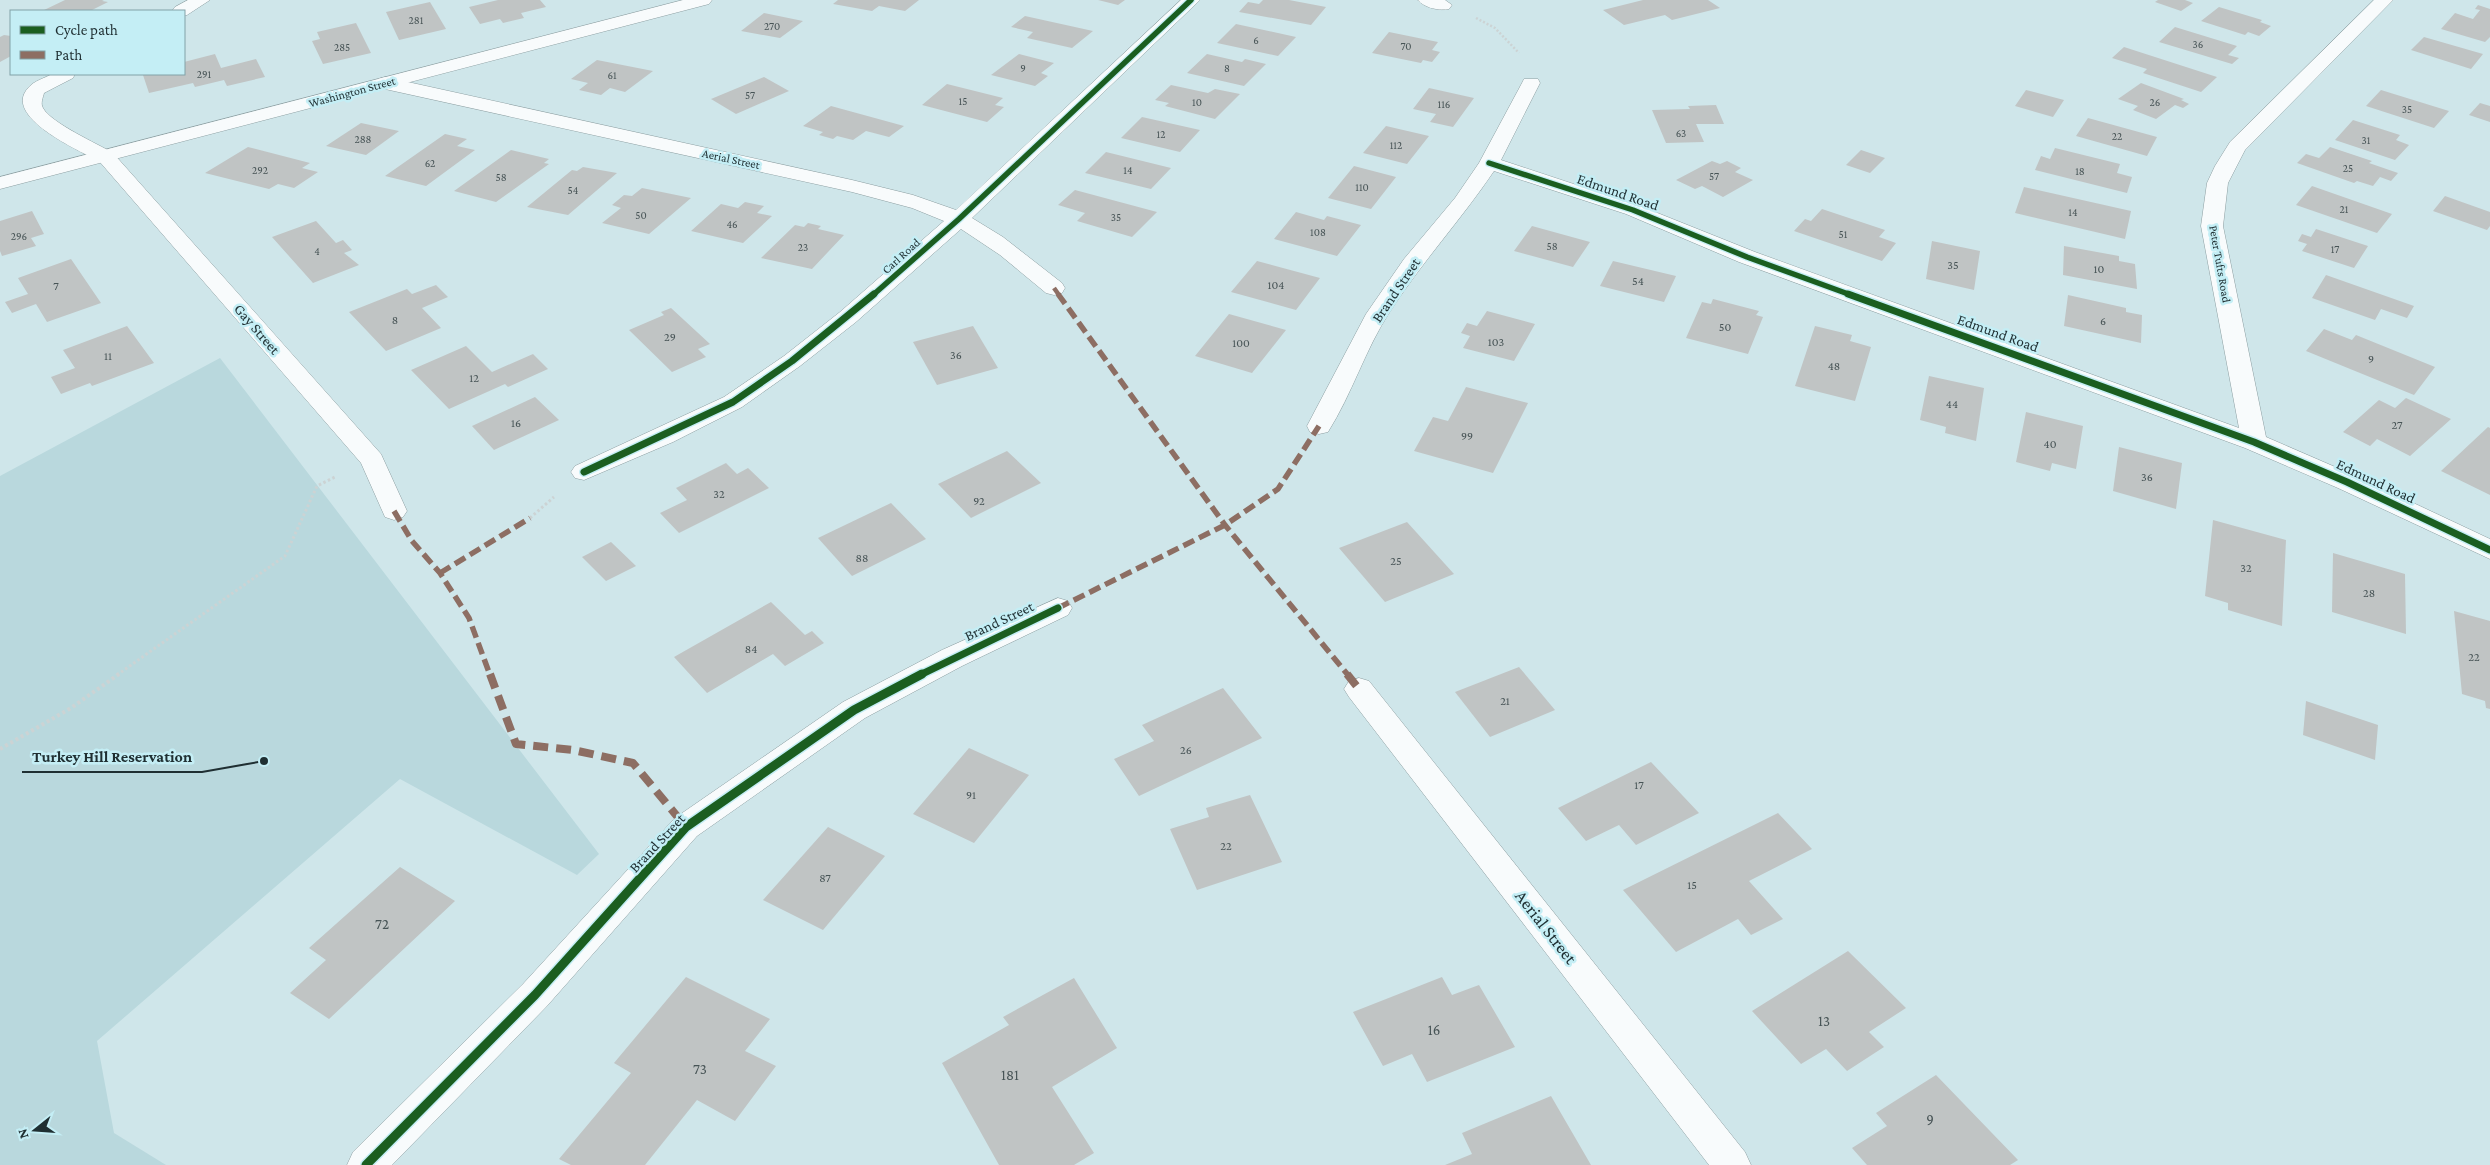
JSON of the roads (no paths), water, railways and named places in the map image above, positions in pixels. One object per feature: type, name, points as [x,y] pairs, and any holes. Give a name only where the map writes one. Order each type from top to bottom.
[{"type":"street","points":[[183,10],[201,0]]},
{"type":"street","name":"Washington Street","points":[[0,183],[106,157],[703,0]]},
{"type":"street","name":"Carl Road","points":[[584,472],[733,402],[792,361],[848,317],[959,219],[1191,0]]},
{"type":"street","name":"Peter Tufts Road","points":[[2254,442],[2212,226],[2212,196],[2222,168],[2238,146],[2384,0]]},
{"type":"street","name":"Gay Street","points":[[64,75],[36,90],[32,101],[34,111],[57,130],[106,157],[372,460],[394,511]]},
{"type":"street","name":"Aerial Street","points":[[385,83],[852,186],[914,202],[959,219],[1003,247],[1054,288]]},
{"type":"street","points":[[1489,163],[1531,83]]},
{"type":"street","name":"Edmund Road","points":[[1489,163],[1634,210],[1747,257],[2254,442],[2347,482],[2490,550]]},
{"type":"street","name":"Brand Street","points":[[1319,426],[1377,314],[1412,264],[1463,202],[1489,163]]},
{"type":"street","name":"Brand Street","points":[[366,1165],[535,996],[686,827],[854,710],[952,658],[1058,608]]},
{"type":"street","name":"Aerial Street","points":[[1359,689],[1732,1165]]},
{"type":"place","name":"Turkey Hill Reservation","points":[[264,761]]}]
